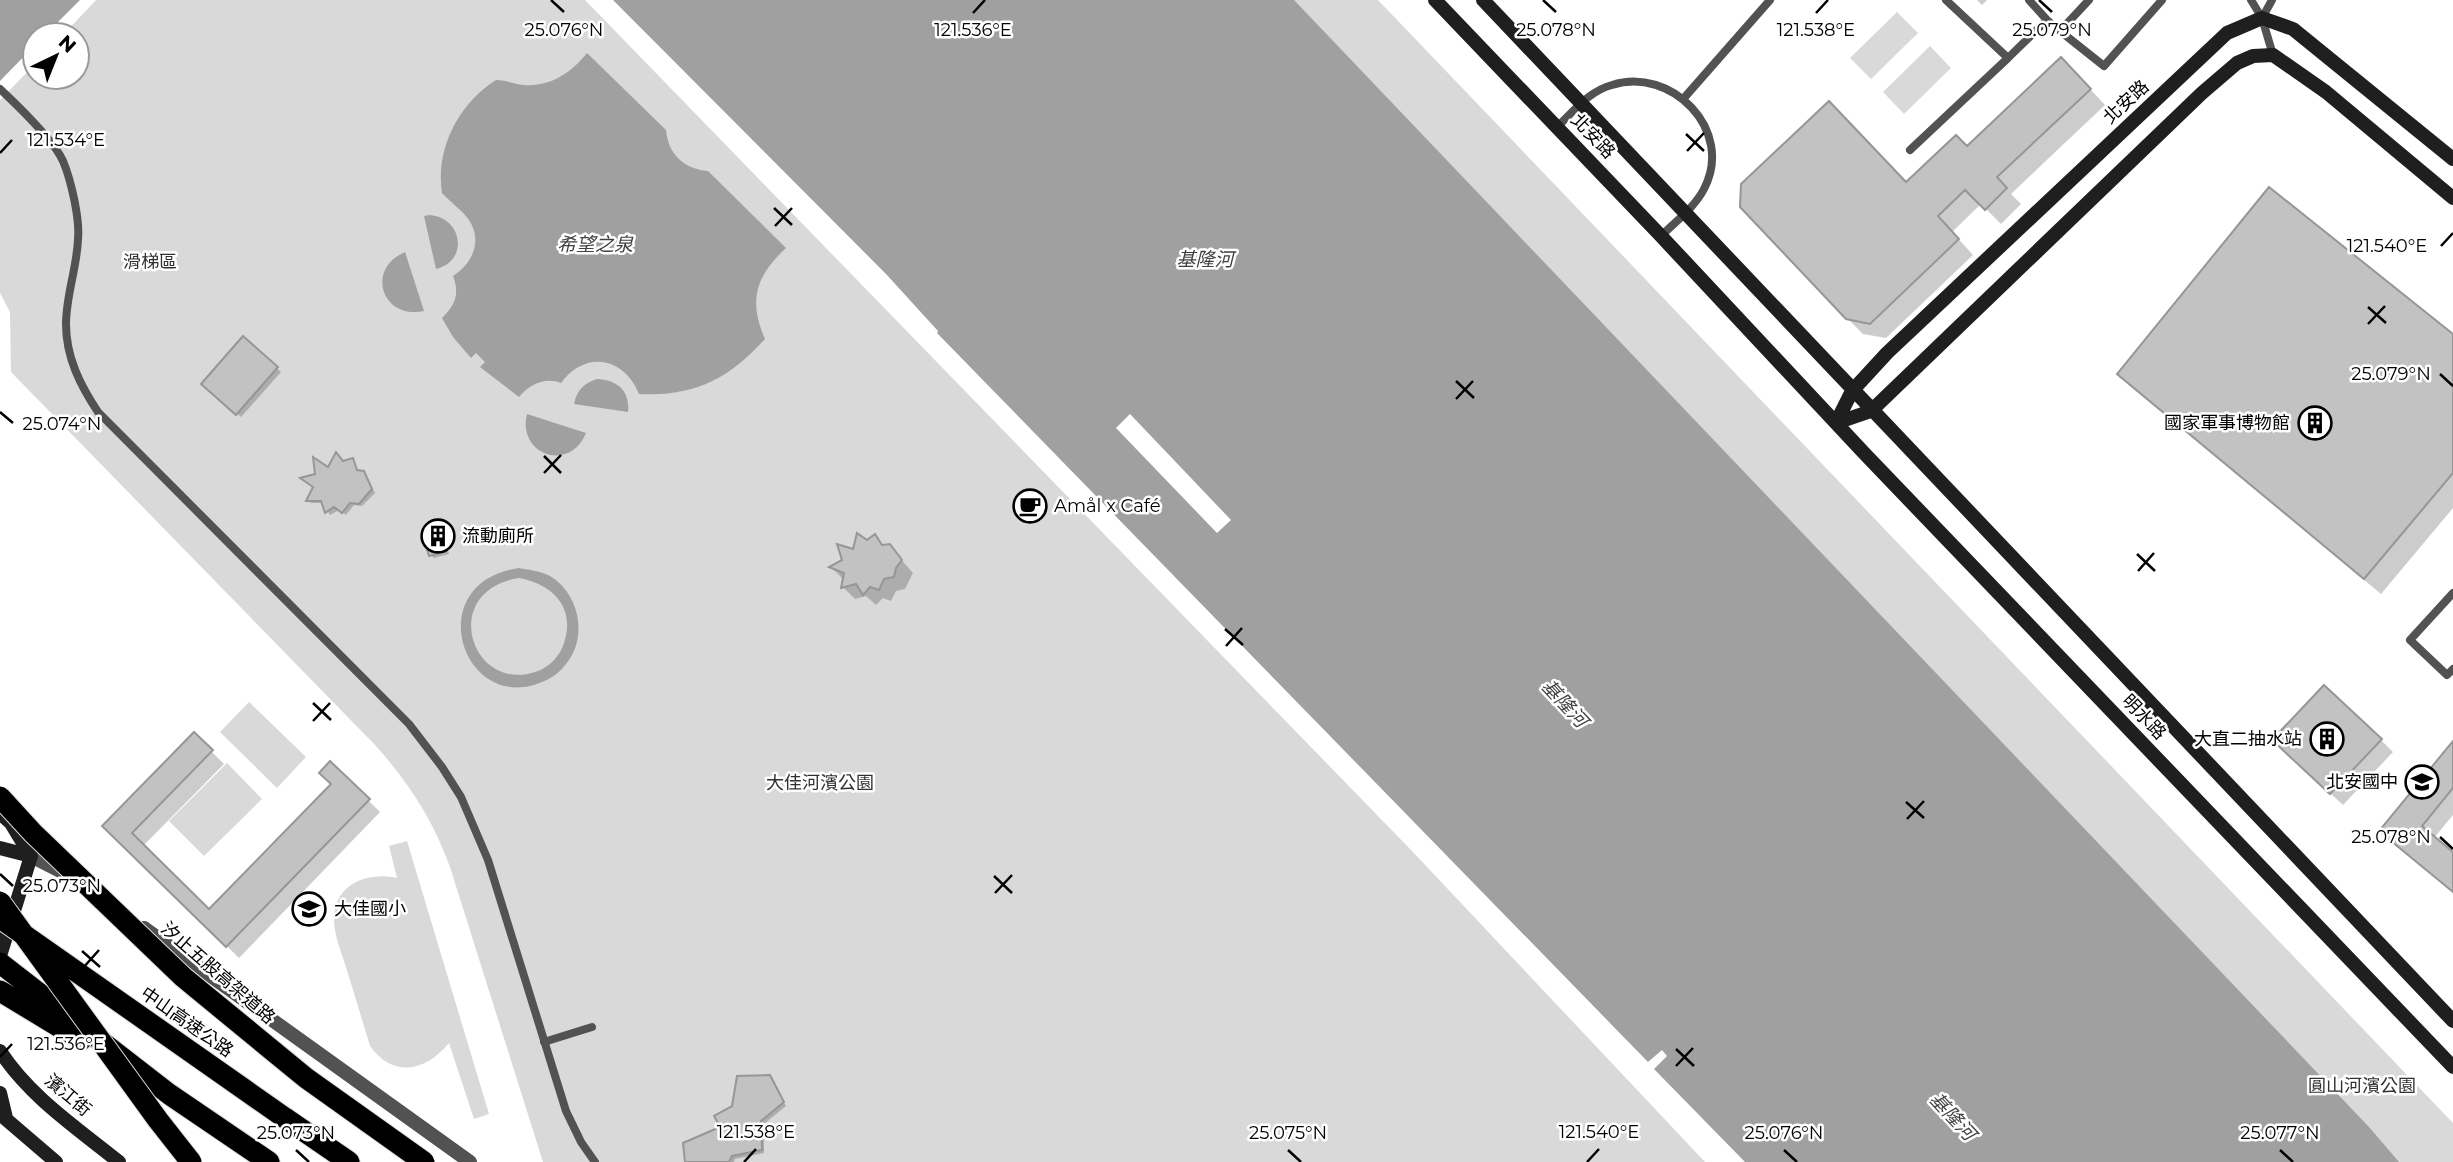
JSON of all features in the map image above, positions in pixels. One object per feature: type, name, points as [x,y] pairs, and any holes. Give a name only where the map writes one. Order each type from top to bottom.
[{"type":"highway","name":"汐止五股高架道路","points":[[0,797],[33,833],[183,977],[306,1078],[424,1162]]},
{"type":"highway","points":[[0,902],[191,1162]]},
{"type":"highway","name":"中山高速公路","points":[[0,918],[349,1162]]},
{"type":"highway","points":[[0,963],[169,1094]]},
{"type":"highway","points":[[0,991],[169,1094],[269,1162]]},
{"type":"main road","name":"北安路","points":[[1436,0],[1836,424],[1852,391],[1887,353],[2227,33],[2262,18]]},
{"type":"main road","name":"北安路","points":[[1483,0],[1871,411]]},
{"type":"main road","points":[[2262,18],[2293,29],[2453,159]]},
{"type":"main road","points":[[1836,424],[1871,411],[2202,93],[2237,63],[2253,56],[2273,55],[2326,92],[2453,198]]},
{"type":"main road","name":"明水路","points":[[1871,411],[2453,1021]]},
{"type":"main road","name":"明水路","points":[[1836,424],[2453,1067]]},
{"type":"main road","points":[[0,813],[11,823],[32,856]]},
{"type":"main road","points":[[0,848],[32,856]]},
{"type":"main road","points":[[0,956],[32,856]]},
{"type":"main road","name":"濱江街","points":[[0,1051],[39,1097],[119,1162]]},
{"type":"main road","points":[[0,1093],[3,1116],[56,1162]]},
{"type":"street","points":[[32,856],[66,874],[103,899],[470,1162]]},
{"type":"lane","points":[[1684,98],[1770,0]]},
{"type":"lane","points":[[1946,0],[2008,58]]},
{"type":"lane","points":[[2029,0],[2047,20],[2104,66],[2162,0]]},
{"type":"lane","points":[[2060,31],[2089,0]]},
{"type":"lane","points":[[2251,0],[2262,18],[2273,55]]},
{"type":"lane","points":[[2262,18],[2272,0]]},
{"type":"lane","points":[[1910,150],[2047,20]]},
{"type":"lane","points":[[1558,127],[1588,97],[1611,85],[1636,80],[1662,85],[1684,98],[1700,116],[1709,139],[1711,163],[1705,187],[1692,207],[1661,236]]},
{"type":"lane","points":[[0,89],[36,126],[63,160],[79,239],[68,295],[66,326],[70,357],[79,383],[98,412],[409,724],[442,767],[461,797],[488,860],[566,1111],[581,1142],[595,1162]]},
{"type":"lane","points":[[2453,593],[2410,640],[2447,675],[2453,669]]},
{"type":"lane","points":[[544,1042],[592,1027]]},
{"type":"green space","name":"大佳河濱公園","points":[[96,0],[585,0],[1412,851],[1705,1162],[543,1162],[450,867],[436,833],[409,788],[376,746],[11,372],[10,312],[0,293],[0,100],[21,78],[21,91],[91,91],[91,21],[76,21]]},
{"type":"green space","name":"圓山河濱公園","points":[[1270,0],[1378,0],[2453,1123],[2453,1162],[2378,1162]]},
{"type":"green space","points":[[1897,12],[1918,33],[1871,79],[1850,58]]},
{"type":"green space","points":[[1930,46],[1951,68],[1904,114],[1883,92]]},
{"type":"green space","points":[[249,702],[306,757],[277,788],[220,732]]},
{"type":"green space","points":[[227,763],[262,799],[204,856],[169,821]]},
{"type":"green space","points":[[407,841],[489,1114],[474,1119],[449,1043],[430,1060],[410,1067],[389,1063],[370,1046],[336,937],[334,919],[340,897],[346,889],[364,879],[386,876],[397,878],[389,846]]},
{"type":"water","points":[[0,0],[80,0],[59,21],[21,21],[21,59],[0,81]]},
{"type":"water","name":"基隆河","points":[[613,0],[1294,0],[2369,1127],[2399,1162],[1745,1162],[1654,1069],[1667,1056],[1662,1050],[1648,1062],[937,333],[886,274]]},
{"type":"water","name":"希望之泉","points":[[587,53],[666,130],[670,146],[679,159],[699,170],[708,171],[786,248],[768,269],[758,289],[757,312],[765,339],[738,365],[709,383],[677,392],[639,394],[624,372],[603,362],[592,362],[571,372],[561,383],[538,383],[519,397],[480,367],[485,362],[476,353],[471,358],[453,337],[442,318],[455,299],[453,276],[470,259],[475,244],[469,220],[442,193],[442,160],[446,144],[461,114],[471,101],[496,80],[524,85],[543,84],[567,72]]},
{"type":"water","points":[[430,215],[450,224],[458,240],[454,258],[447,265],[436,269],[424,216]]},
{"type":"water","points":[[405,252],[424,311],[409,312],[398,308],[389,301],[384,291],[382,281],[385,270]]},
{"type":"water","points":[[597,379],[617,384],[621,388],[627,398],[628,412],[574,404],[582,388]]},
{"type":"water","points":[[527,414],[586,433],[569,453],[547,454],[537,449],[530,440],[526,428]]},
{"type":"water","points":[[519,568],[535,571],[550,576],[560,584],[574,605],[579,629],[573,653],[559,672],[541,683],[505,686],[484,676],[470,659],[462,638],[462,615],[471,594],[489,577]],"holes":[[[519,578],[531,581],[558,599],[567,618],[567,630],[562,648],[549,664],[535,672],[513,675],[494,668],[480,655],[473,638],[472,619],[478,601],[494,587]]]},
{"type":"pier","points":[[1130,414],[1231,520],[1217,533],[1116,428]]},
{"type":"building","points":[[2061,57],[2091,89],[1997,177],[2007,188],[1985,210],[1965,190],[1938,216],[1959,239],[1870,324],[1846,319],[1740,207],[1741,184],[1829,101],[1906,182],[1956,135],[1967,146]]},
{"type":"building","name":"國家軍事博物館","points":[[2269,187],[2453,334],[2453,473],[2364,579],[2117,374]]},
{"type":"building","points":[[243,336],[278,367],[236,415],[201,384]]},
{"type":"building","points":[[336,452],[343,461],[353,458],[357,470],[364,471],[372,489],[359,504],[350,503],[342,513],[334,507],[325,513],[321,501],[306,501],[313,487],[300,478],[315,474],[313,457],[328,467]]},
{"type":"building","points":[[441,531],[446,551],[429,556],[423,536]]},
{"type":"building","points":[[857,533],[867,540],[875,534],[882,545],[890,544],[902,560],[894,577],[884,579],[879,590],[870,587],[863,595],[856,584],[841,588],[844,573],[829,567],[842,560],[837,544],[853,549]]},
{"type":"building","name":"大直二抽水站","points":[[2324,685],[2382,739],[2330,794],[2272,740]]},
{"type":"building","points":[[194,732],[213,750],[132,833],[209,909],[331,784],[319,773],[330,761],[370,799],[226,947],[102,826]]},
{"type":"building","points":[[2453,741],[2453,788],[2422,826],[2453,852],[2453,892],[2379,831]]},
{"type":"building","points":[[770,1075],[784,1102],[761,1121],[762,1150],[732,1156],[729,1162],[685,1162],[683,1143],[720,1127],[714,1116],[732,1106],[737,1076]]},
{"type":"place","name":"國家軍事博物館","points":[[2315,423]]},
{"type":"place","name":"Amål x Café","points":[[1030,506]]},
{"type":"place","name":"流動廁所","points":[[438,536]]},
{"type":"place","name":"大直二抽水站","points":[[2327,739]]},
{"type":"place","name":"北安國中","points":[[2422,782]]},
{"type":"place","name":"大佳國小","points":[[309,909]]},
{"type":"park label","name":"滑梯區","points":[[150,262]]}]
